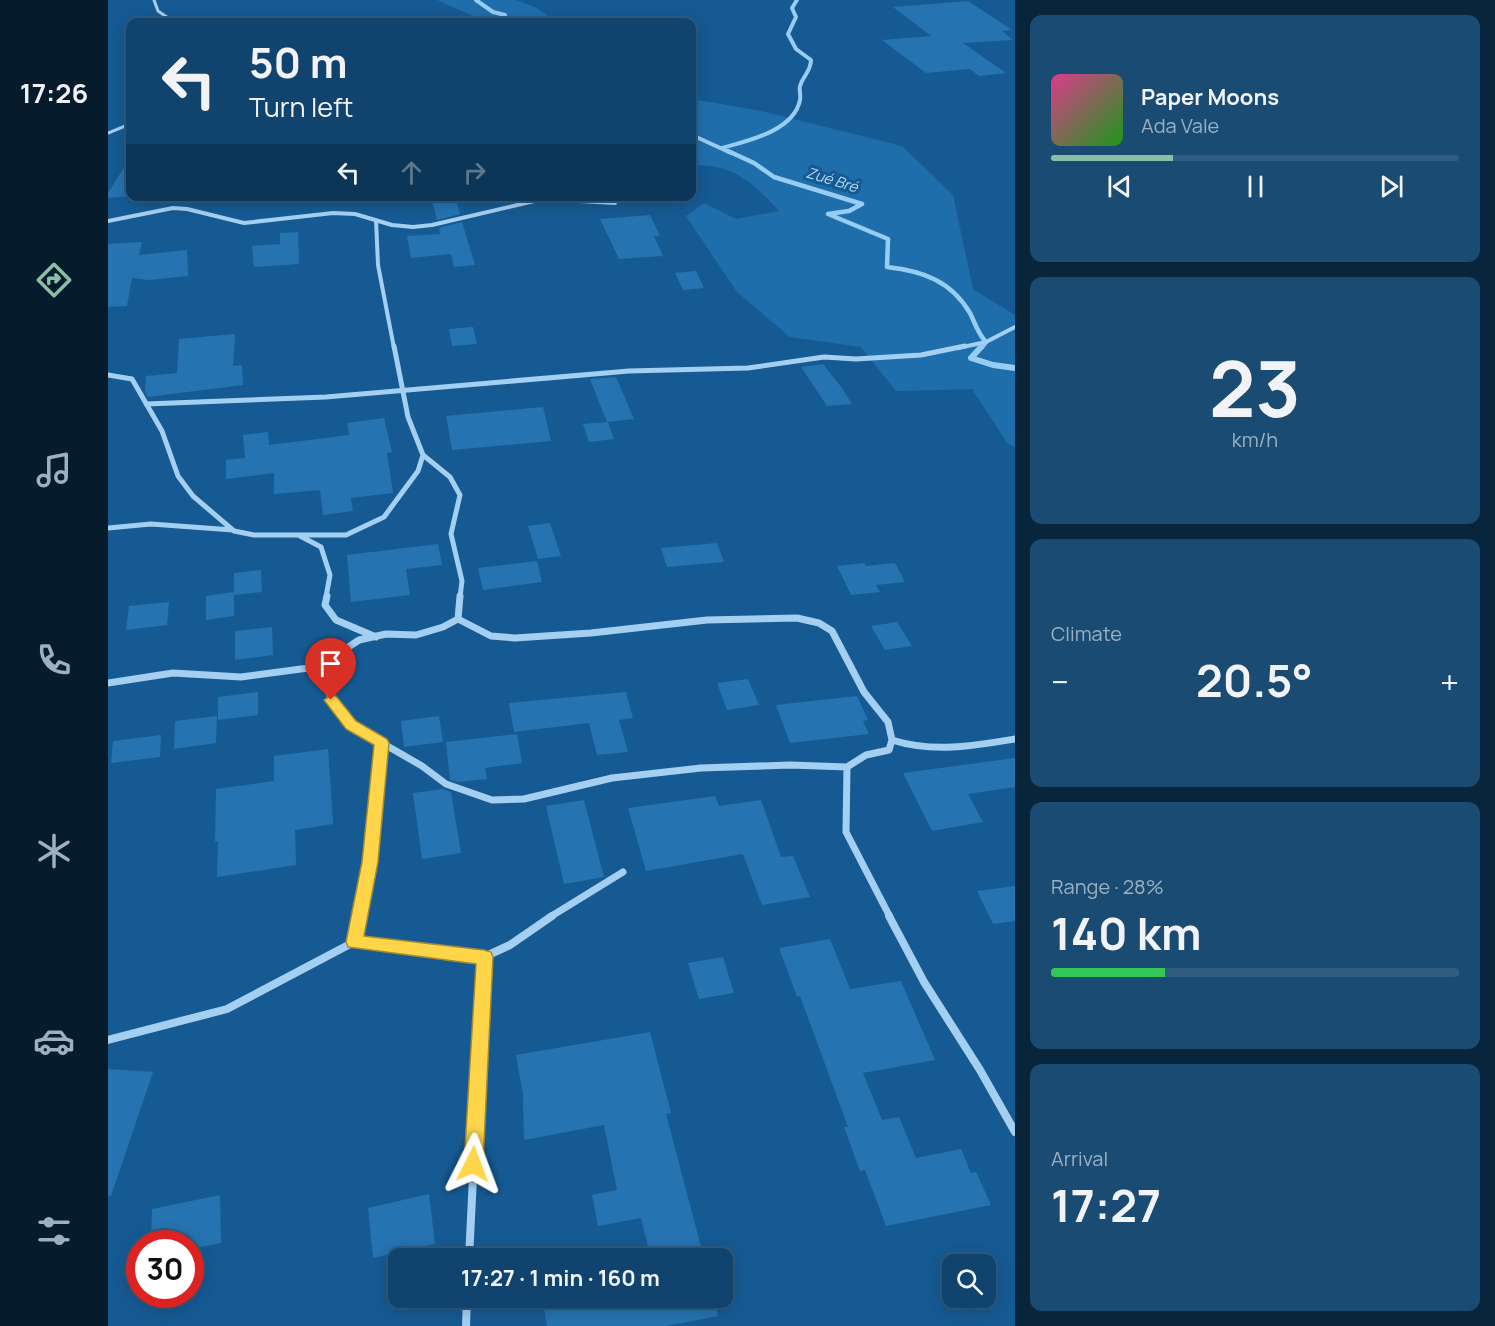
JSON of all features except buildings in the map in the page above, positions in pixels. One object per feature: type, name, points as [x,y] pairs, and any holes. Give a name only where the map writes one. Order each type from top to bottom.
[{"type":"street","points":[[154,0],[158,11],[168,18]]},
{"type":"street","points":[[108,133],[126,126]]},
{"type":"street","points":[[108,221],[173,208],[187,209],[244,223],[333,213],[355,214],[412,227],[432,225],[534,201]]},
{"type":"street","points":[[579,201],[615,203]]},
{"type":"street","points":[[376,220],[378,265],[408,417],[423,455],[450,477],[460,495],[451,534],[462,581],[458,619]]},
{"type":"street","points":[[146,404],[326,397],[629,371],[748,368],[824,357],[856,359],[921,355],[987,342],[1015,327]]},
{"type":"street","points":[[108,375],[132,379],[162,431],[178,476],[193,496],[234,531]]},
{"type":"street","points":[[108,528],[151,524],[234,531],[254,535],[346,535],[384,517],[418,471],[423,455]]},
{"type":"street","points":[[299,535],[321,548],[330,574],[325,605],[336,620],[376,637]]},
{"type":"street","points":[[797,618],[819,623],[832,631],[864,692],[888,722],[892,740],[889,750],[866,755],[847,767],[701,768],[612,778],[524,799],[492,800],[446,784],[422,766],[351,725],[331,700],[326,681],[331,665],[341,652],[359,640],[416,634],[443,627],[458,619],[491,636],[516,638],[591,633],[707,620],[797,618]]},
{"type":"street","points":[[108,683],[173,673],[241,677],[331,665]]},
{"type":"street","points":[[892,740],[908,746],[944,748],[1015,739]]},
{"type":"street","points":[[354,942],[370,862],[381,743]]},
{"type":"street","points":[[847,767],[846,832],[924,982],[980,1070],[1015,1132]]},
{"type":"street","points":[[108,1040],[226,1009],[354,942],[484,957],[510,945],[567,905],[623,872]]},
{"type":"street","points":[[469,1248],[484,957]]},
{"type":"street","points":[[466,1326],[467,1308]]},
{"type":"shaded area","points":[[437,0],[516,0],[537,8],[551,18],[477,18]]},
{"type":"shaded area","points":[[698,100],[761,111],[902,146],[953,195],[973,289],[1015,315],[1015,447],[1008,444],[972,389],[896,391],[861,347],[790,337],[737,292],[686,216],[704,203],[736,219],[779,211],[751,183],[731,171],[696,165],[696,102]]},
{"type":"waterway","name":"Zué Bré","points":[[476,0],[493,12],[505,15],[505,18]]},
{"type":"waterway","points":[[722,148],[768,133],[789,120],[796,111],[800,100],[800,86],[810,67],[811,60],[796,49],[788,34],[796,17],[792,8],[797,0]]},
{"type":"waterway","name":"Zué Bré","points":[[696,137],[731,153]]},
{"type":"waterway","name":"Zué Bré","points":[[728,151],[754,163],[774,177],[862,204],[849,211],[828,214],[888,239],[887,267],[912,271],[945,285],[970,313],[986,342],[981,348]]},
{"type":"waterway","name":"Zué Bré","points":[[982,346],[971,358],[993,365],[1015,368]]},
{"type":"route","points":[[331,700],[351,725],[381,743],[370,862],[354,942],[484,957],[473,1164]]}]
